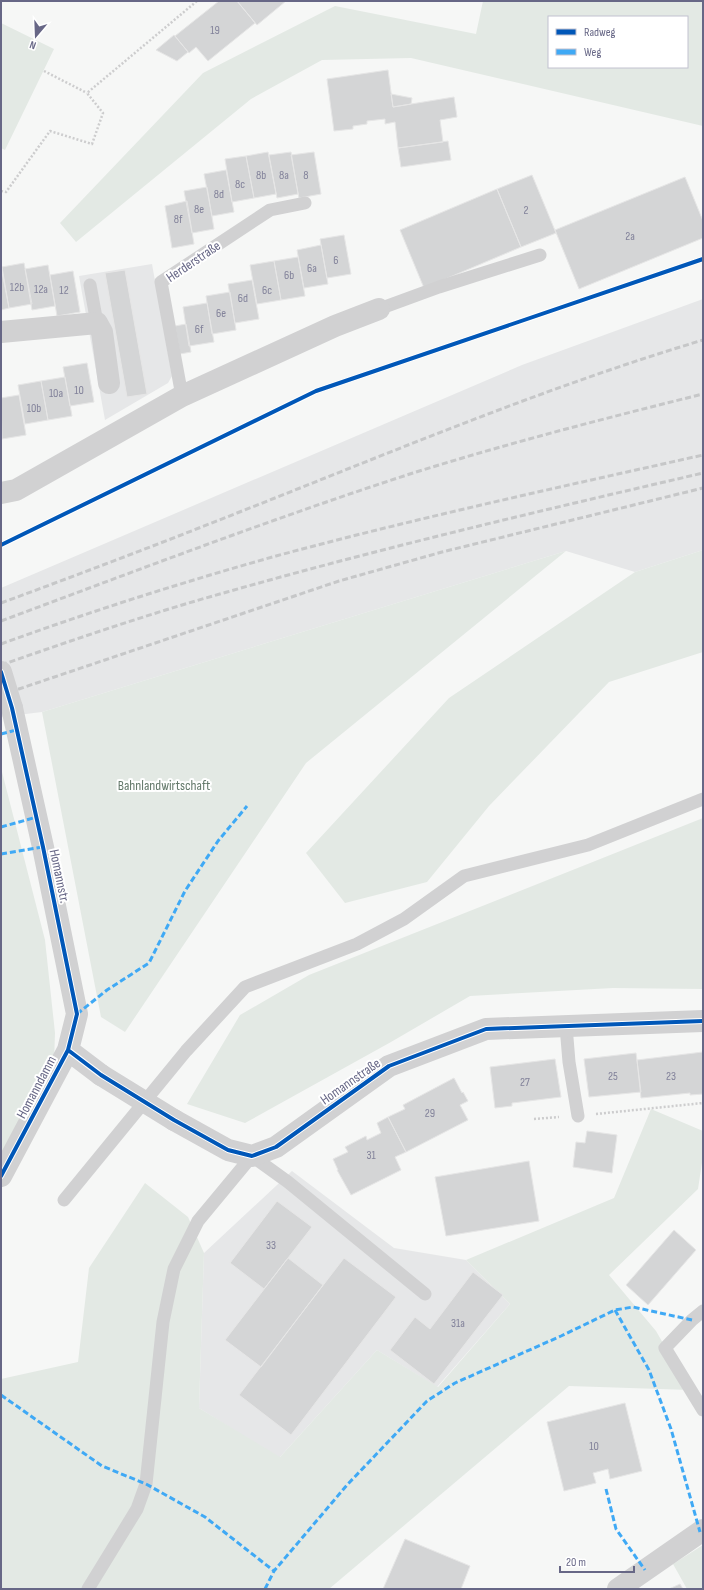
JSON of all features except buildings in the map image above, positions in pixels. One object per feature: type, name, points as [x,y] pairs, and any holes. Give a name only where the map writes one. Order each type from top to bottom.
[{"type":"street","points":[[1,493],[16,490],[182,396],[335,326],[379,309]]},
{"type":"street","points":[[1,332],[97,323],[102,332],[109,383]]},
{"type":"street","name":"Homannstr.","points":[[1,672],[12,708],[37,817],[77,1014],[68,1050]]},
{"type":"street","name":"Homannstraße","points":[[252,1156],[276,1147],[389,1066],[486,1029],[703,1021]]},
{"type":"street","points":[[68,1050],[101,1074],[174,1120],[228,1150],[252,1156]]},
{"type":"street","name":"Homanndamm","points":[[1,1176],[68,1050]]},
{"type":"street","points":[[618,1589],[703,1530]]},
{"type":"lane","name":"Herderstraße","points":[[182,396],[161,282],[270,210],[305,203]]},
{"type":"lane","points":[[379,309],[439,287],[540,255]]},
{"type":"lane","points":[[90,285],[97,323]]},
{"type":"lane","points":[[64,1200],[186,1051],[245,987],[357,944],[404,919],[464,876],[588,845],[703,799]]},
{"type":"lane","points":[[566,1026],[578,1116]]},
{"type":"lane","points":[[88,1589],[137,1509],[146,1484],[163,1322],[174,1269],[198,1221],[252,1156],[288,1182],[425,1294]]},
{"type":"lane","points":[[703,1310],[665,1348],[703,1410]]},
{"type":"path","points":[[87,93],[197,1]]},
{"type":"path","points":[[1,192],[6,192],[50,131],[92,144],[103,113],[87,93],[44,71]]},
{"type":"path","points":[[534,1119],[703,1103]]},
{"type":"shaded area","points":[[152,264],[172,376],[168,383],[105,420],[79,276]]},
{"type":"shaded area","points":[[703,299],[703,550],[635,572],[566,551],[42,712],[1,717],[1,588],[522,365]]},
{"type":"shaded area","points":[[292,1171],[394,1248],[466,1260],[510,1304],[437,1387],[377,1350],[279,1458],[199,1408],[204,1253]]},
{"type":"green space","points":[[483,1],[703,1],[703,126],[411,58],[322,60],[251,99],[76,242],[60,223],[203,73],[335,6],[476,34]]},
{"type":"green space","points":[[1,23],[54,49],[5,150],[1,148]]},
{"type":"green space","points":[[703,550],[703,652],[609,682],[489,806],[427,882],[345,903],[306,853],[449,698],[635,572]]},
{"type":"green space","name":"Bahnlandwirtschaft","points":[[566,551],[306,763],[125,1032],[101,1017],[42,712]]},
{"type":"green space","points":[[1,768],[45,940],[55,1033],[54,1063],[1,1161]]},
{"type":"green space","points":[[703,818],[703,989],[613,988],[470,996],[391,1042],[245,1123],[187,1104],[240,1015],[309,975]]},
{"type":"green space","points":[[651,1109],[703,1131],[703,1156],[698,1189],[609,1275],[656,1331],[690,1390],[569,1386],[329,1589],[1,1589],[1,1379],[78,1362],[89,1268],[145,1183],[188,1217],[204,1253],[199,1408],[280,1457],[377,1350],[438,1387],[510,1304],[466,1260],[614,1198]]},
{"type":"green space","points":[[703,1545],[703,1589],[687,1589],[673,1564]]},
{"type":"railway","points":[[1,603],[178,536],[410,444],[526,400],[584,379],[703,340]]},
{"type":"railway","points":[[1,621],[258,526],[413,473],[558,431],[703,394]]},
{"type":"railway","points":[[1,644],[138,597],[276,556],[435,516],[703,455]]},
{"type":"railway","points":[[1,665],[142,617],[286,575],[703,473]]},
{"type":"railway","points":[[1,695],[339,581],[442,552],[703,488]]},
{"type":"marked path","points":[[1,734],[16,730]]},
{"type":"marked path","points":[[77,1014],[107,990],[149,963],[185,891],[218,841],[247,806]]},
{"type":"marked path","points":[[1,827],[37,817]]},
{"type":"marked path","points":[[1,854],[43,847]]},
{"type":"marked path","points":[[265,1589],[274,1571],[347,1485],[427,1401],[455,1383],[561,1336],[615,1310],[633,1307],[692,1320]]},
{"type":"marked path","points":[[615,1310],[649,1370],[671,1429],[700,1532]]},
{"type":"marked path","points":[[1,1395],[102,1466],[146,1484],[205,1517],[274,1571]]},
{"type":"marked path","points":[[606,1489],[616,1529],[645,1570]]},
{"type":"cycle path","points":[[1,545],[316,391],[703,259]]},
{"type":"cycle path","points":[[1,672],[12,708],[43,847],[77,1014],[68,1050],[1,1176]]},
{"type":"cycle path","points":[[68,1050],[101,1075],[174,1120],[228,1150],[252,1156],[276,1147],[389,1066],[486,1029],[703,1021]]}]
